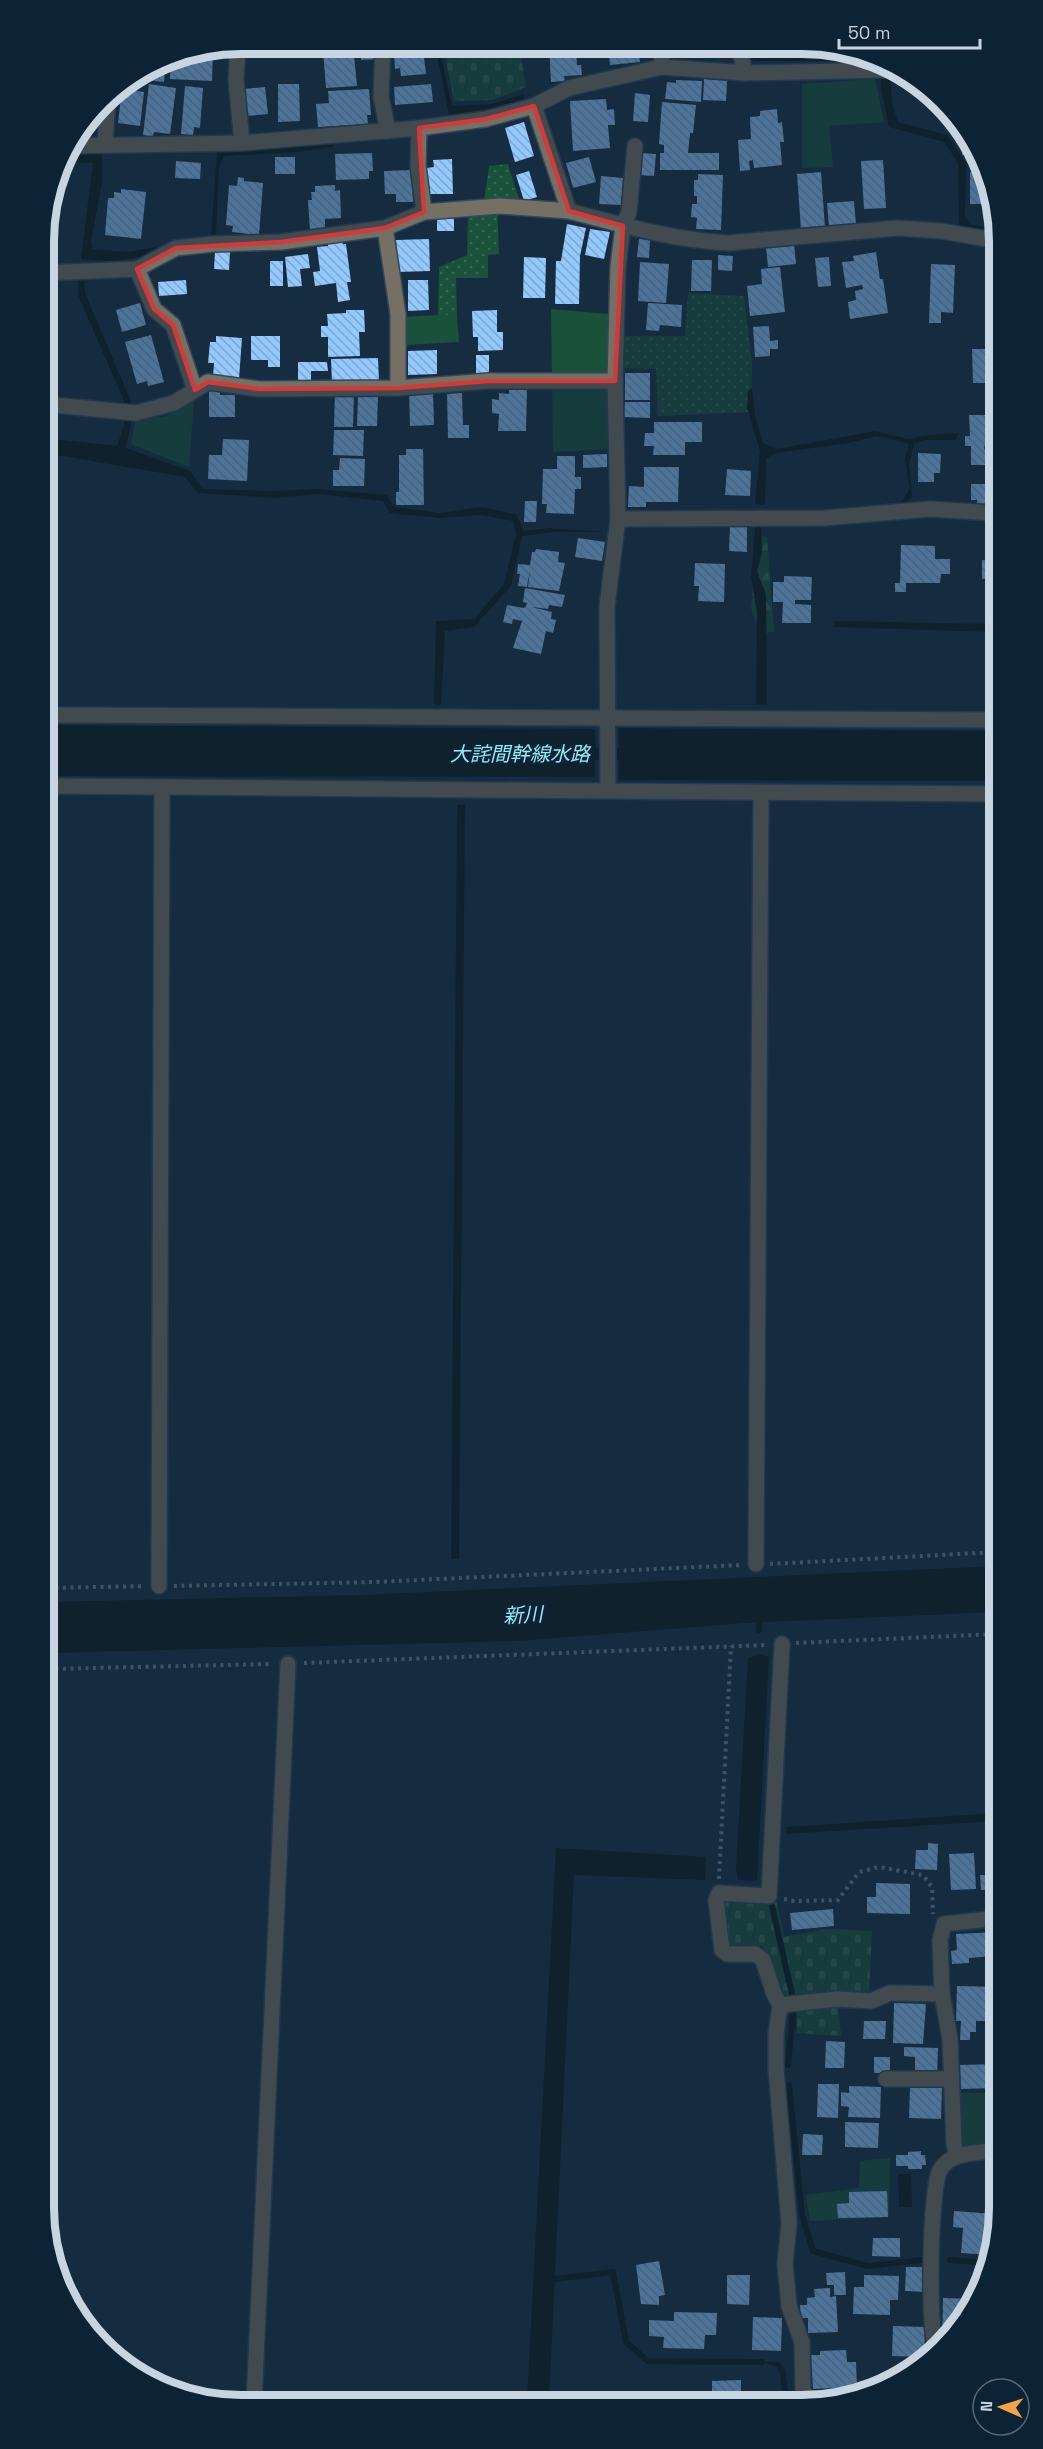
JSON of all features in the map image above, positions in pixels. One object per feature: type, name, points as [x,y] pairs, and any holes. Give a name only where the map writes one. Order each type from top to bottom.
[{"type":"street","points":[[237,54],[236,79],[242,143]]},
{"type":"street","points":[[383,54],[381,97],[388,130]]},
{"type":"street","points":[[661,54],[662,67]]},
{"type":"street","points":[[741,54],[744,69]]},
{"type":"street","points":[[80,146],[242,143],[419,128],[486,119],[534,106],[569,88],[662,67],[877,70]]},
{"type":"street","points":[[534,106],[569,211]]},
{"type":"street","points":[[105,146],[107,111]]},
{"type":"street","points":[[419,128],[418,166],[424,212]]},
{"type":"street","points":[[608,791],[607,606],[618,519],[615,381],[618,267],[623,226],[629,212],[635,146]]},
{"type":"street","points":[[54,273],[137,269],[176,248],[213,244],[281,242],[385,228],[424,212],[500,206],[569,211],[623,226],[706,242],[728,243],[898,228],[941,231],[989,239]]},
{"type":"street","points":[[385,228],[398,314],[398,388]]},
{"type":"street","points":[[137,269],[154,309],[173,325],[195,390]]},
{"type":"street","points":[[54,405],[136,413],[174,403],[208,382],[259,389],[398,388],[489,381],[615,381]]},
{"type":"street","points":[[618,519],[824,518],[930,509],[989,513]]},
{"type":"street","points":[[54,715],[989,720]]},
{"type":"street","points":[[54,786],[761,794],[989,794]]},
{"type":"street","points":[[159,1586],[162,788]]},
{"type":"street","points":[[756,1564],[761,794]]},
{"type":"street","points":[[782,1644],[769,1896],[719,1893],[716,1900],[722,1950],[727,1954],[755,1954],[763,1960],[780,2005],[776,2034],[776,2069],[789,2223],[785,2264],[789,2306],[802,2342],[803,2390],[806,2395]]},
{"type":"street","points":[[254,2395],[288,1664]]},
{"type":"street","points":[[957,2155],[950,2039],[942,1994],[940,1940],[944,1924],[989,1919]]},
{"type":"street","points":[[780,2005],[837,1999],[872,2001],[890,1994],[942,1994]]},
{"type":"street","points":[[886,2079],[951,2079]]},
{"type":"street","points":[[935,2339],[932,2319],[932,2208],[940,2170],[957,2155],[989,2151]]},
{"type":"path","points":[[54,1588],[374,1582],[989,1552]]},
{"type":"path","points":[[54,1669],[288,1664],[989,1634]]},
{"type":"path","points":[[719,1893],[731,1646]]},
{"type":"path","points":[[769,1896],[794,1901],[838,1900],[859,1872],[879,1867],[923,1875],[932,1887],[933,1917],[944,1924]]},
{"type":"highlighted area","points":[[534,106],[569,211],[623,226],[615,381],[489,381],[398,388],[259,389],[208,382],[195,390],[173,325],[154,309],[137,269],[176,248],[281,242],[385,228],[424,212],[419,128],[486,119]]},
{"type":"green space","points":[[445,54],[520,54],[526,87],[493,100],[454,101]]},
{"type":"green space","points":[[875,79],[884,122],[829,126],[833,167],[802,168],[802,84]]},
{"type":"green space","points":[[508,164],[521,205],[497,202],[499,254],[488,255],[488,278],[456,278],[457,315],[438,315],[439,267],[467,255],[468,214],[483,209],[489,166]]},
{"type":"green space","points":[[688,293],[744,296],[752,362],[751,412],[658,416],[656,369],[623,368],[622,336],[685,336]]},
{"type":"green space","points":[[551,309],[609,314],[611,449],[553,452]]},
{"type":"green space","points":[[457,315],[459,342],[406,345],[403,317]]},
{"type":"green space","points":[[194,399],[189,467],[131,444],[136,418],[165,417]]},
{"type":"green space","points":[[759,535],[767,537],[774,631],[761,634],[751,608]]},
{"type":"green space","points":[[723,1900],[777,1902],[784,1937],[828,1929],[872,1931],[869,1997],[837,1995],[841,2036],[797,2033],[797,1998],[781,1994],[762,1946],[728,1945]]},
{"type":"green space","points":[[958,2093],[989,2093],[989,2143],[962,2147]]},
{"type":"green space","points":[[890,2158],[889,2217],[810,2221],[806,2195],[859,2188],[860,2161]]},
{"type":"water","points":[[437,54],[441,54],[452,106],[492,104],[524,94],[524,99],[488,109],[449,115]]},
{"type":"water","points":[[728,54],[814,54],[850,61],[757,61],[728,56]]},
{"type":"water","points":[[880,71],[890,76],[892,103],[898,122],[947,135],[966,163],[965,216],[970,224],[988,228],[988,233],[959,228],[958,163],[944,142],[889,127],[881,90]]},
{"type":"water","points":[[334,140],[333,147],[298,152],[224,156],[219,166],[216,234],[211,235],[217,152]]},
{"type":"water","points":[[76,153],[102,153],[102,183],[91,241],[93,249],[127,252],[156,247],[157,252],[119,260],[81,259],[93,163],[71,162]]},
{"type":"water","points":[[78,278],[84,279],[85,293],[131,401],[131,422],[126,448],[190,471],[203,489],[272,491],[317,489],[387,495],[394,507],[439,513],[481,507],[516,514],[524,531],[549,528],[604,532],[553,532],[522,536],[511,586],[474,627],[445,631],[441,705],[434,705],[436,621],[474,619],[504,584],[516,535],[513,521],[481,515],[439,518],[390,513],[383,501],[319,494],[275,498],[198,493],[185,477],[54,455],[54,439],[117,446],[124,425],[124,401],[78,295]]},
{"type":"water","points":[[752,388],[755,415],[763,443],[777,449],[875,431],[909,439],[959,433],[956,440],[925,440],[914,444],[909,465],[912,497],[905,503],[902,502],[910,488],[905,459],[909,444],[877,436],[849,443],[776,453],[766,459],[765,505],[755,504],[760,451],[747,408],[748,391]]},
{"type":"water","points":[[761,525],[762,553],[757,571],[766,595],[767,705],[756,704],[757,613],[751,576],[755,528]]},
{"type":"water","points":[[835,621],[989,624],[989,632],[834,627]]},
{"type":"water","name":"大詫間幹線水路","points":[[54,725],[595,729],[596,748],[619,748],[619,728],[989,731],[989,781],[619,780],[619,760],[595,760],[595,777],[54,776]]},
{"type":"water","points":[[457,805],[465,805],[459,1559],[451,1559]]},
{"type":"water","name":"新川","points":[[989,1566],[989,1612],[744,1623],[520,1641],[54,1653],[54,1602],[362,1595]]},
{"type":"water","points":[[758,1654],[769,1657],[757,1881],[738,1880],[736,1868],[748,1658]]},
{"type":"water","points":[[989,1813],[989,1822],[785,1834],[787,1827]]},
{"type":"water","points":[[556,1848],[706,1857],[705,1880],[574,1875],[549,2395],[527,2395]]},
{"type":"water","points":[[911,2173],[912,2207],[899,2207],[898,2174]]},
{"type":"water","points":[[762,2362],[780,2362],[785,2369],[788,2395],[783,2395],[777,2367]]},
{"type":"building","points":[[323,54],[380,54],[380,59],[361,60],[361,55],[354,55],[357,86],[326,88]]},
{"type":"building","points":[[394,54],[424,54],[426,74],[401,76],[400,68],[395,69]]},
{"type":"building","points":[[549,54],[576,54],[577,65],[581,65],[582,75],[564,76],[565,81],[551,82]]},
{"type":"building","points":[[609,54],[639,54],[640,62],[610,65]]},
{"type":"building","points":[[675,54],[699,54],[699,58],[675,58]]},
{"type":"building","points":[[213,57],[212,81],[170,79],[171,68],[193,60]]},
{"type":"building","points":[[165,70],[164,82],[147,80],[158,73]]},
{"type":"building","points":[[704,79],[727,81],[726,101],[703,100]]},
{"type":"building","points":[[676,80],[702,81],[701,102],[665,99],[667,82],[676,83]]},
{"type":"building","points":[[149,84],[176,88],[170,134],[154,132],[153,137],[143,135]]},
{"type":"building","points":[[278,84],[299,84],[300,121],[278,122]]},
{"type":"building","points":[[431,84],[433,102],[395,105],[394,87]]},
{"type":"building","points":[[185,86],[203,88],[200,128],[194,127],[193,135],[181,134]]},
{"type":"building","points":[[265,87],[268,114],[247,116],[244,89]]},
{"type":"building","points":[[369,89],[371,115],[367,115],[368,124],[318,127],[316,104],[329,103],[328,91]]},
{"type":"building","points":[[131,90],[144,92],[140,126],[118,123],[121,98]]},
{"type":"building","points":[[635,93],[650,95],[648,122],[633,121]]},
{"type":"building","points":[[606,99],[607,110],[614,109],[615,125],[608,125],[610,148],[573,151],[570,101]]},
{"type":"building","points":[[662,102],[696,105],[688,153],[719,153],[719,170],[660,170],[660,153],[664,153],[664,145],[659,144]]},
{"type":"building","points":[[777,109],[778,123],[782,122],[784,142],[780,142],[782,165],[754,168],[753,160],[749,161],[750,170],[740,171],[738,140],[751,139],[750,117],[760,116],[760,111]]},
{"type":"building","points":[[524,122],[534,156],[515,162],[505,128]]},
{"type":"building","points":[[962,145],[968,155],[962,155]]},
{"type":"building","points":[[372,153],[373,171],[369,171],[369,179],[336,180],[335,154]]},
{"type":"building","points":[[641,153],[656,154],[654,176],[639,175]]},
{"type":"building","points":[[275,157],[295,157],[295,174],[275,174]]},
{"type":"building","points":[[589,157],[596,182],[573,188],[566,163]]},
{"type":"building","points":[[452,159],[453,194],[427,194],[426,168],[434,167],[433,160]]},
{"type":"building","points":[[883,160],[886,208],[864,209],[861,161]]},
{"type":"building","points":[[176,161],[201,163],[200,179],[175,178]]},
{"type":"building","points":[[412,170],[413,202],[396,202],[396,194],[385,194],[384,171]]},
{"type":"building","points":[[529,171],[537,197],[524,201],[516,175]]},
{"type":"building","points":[[821,172],[825,228],[801,230],[797,174]]},
{"type":"building","points":[[970,172],[976,172],[985,204],[970,204]]},
{"type":"building","points":[[698,174],[723,175],[721,230],[696,229],[697,218],[691,217],[692,204],[697,204],[697,196],[694,196],[694,180],[698,180]]},
{"type":"building","points":[[601,176],[623,178],[621,205],[599,204]]},
{"type":"building","points":[[238,177],[244,178],[244,181],[263,183],[259,235],[232,232],[233,226],[226,225],[229,185],[237,186]]},
{"type":"building","points":[[335,185],[335,191],[340,190],[341,218],[325,219],[325,230],[310,231],[308,200],[312,200],[311,192],[315,192],[315,186]]},
{"type":"building","points":[[121,189],[146,192],[141,239],[105,235],[108,198],[114,198],[114,192],[121,193]]},
{"type":"building","points":[[854,201],[856,225],[829,227],[827,203]]},
{"type":"building","points":[[454,216],[454,231],[437,231],[437,217]]},
{"type":"building","points":[[567,224],[586,228],[580,256],[579,304],[555,304],[556,261],[561,261]]},
{"type":"building","points":[[590,229],[610,232],[604,259],[585,255]]},
{"type":"building","points":[[429,239],[430,271],[397,272],[396,240]]},
{"type":"building","points":[[639,239],[650,240],[649,258],[637,257]]},
{"type":"building","points":[[342,240],[343,244],[346,244],[351,282],[347,282],[350,300],[338,302],[336,283],[315,286],[313,272],[320,271],[317,247],[328,246],[328,242]]},
{"type":"building","points":[[794,244],[796,264],[768,267],[766,247]]},
{"type":"building","points":[[215,252],[230,252],[229,270],[214,269]]},
{"type":"building","points":[[876,252],[888,313],[850,319],[848,302],[856,300],[855,291],[863,289],[862,285],[846,288],[842,262],[854,261],[853,256]]},
{"type":"building","points":[[308,254],[310,268],[300,269],[302,286],[288,287],[285,257]]},
{"type":"building","points":[[718,255],[733,256],[732,271],[718,270]]},
{"type":"building","points":[[524,257],[546,258],[545,298],[523,298]]},
{"type":"building","points":[[829,257],[831,286],[818,287],[815,258]]},
{"type":"building","points":[[692,260],[712,260],[711,291],[691,291]]},
{"type":"building","points":[[270,261],[283,261],[283,286],[270,286]]},
{"type":"building","points":[[640,262],[669,264],[666,303],[638,301]]},
{"type":"building","points":[[931,264],[955,265],[953,313],[941,312],[941,323],[929,323]]},
{"type":"building","points":[[780,267],[785,312],[750,316],[747,286],[762,284],[761,269]]},
{"type":"building","points":[[186,280],[187,294],[159,296],[158,282]]},
{"type":"building","points":[[408,280],[428,280],[429,310],[408,311]]},
{"type":"building","points":[[140,303],[146,325],[122,332],[116,310]]},
{"type":"building","points":[[648,303],[682,305],[681,327],[660,325],[659,331],[646,330]]},
{"type":"building","points":[[346,310],[364,310],[365,332],[359,332],[360,356],[328,357],[328,337],[321,337],[321,326],[328,326],[327,314],[346,313]]},
{"type":"building","points":[[497,310],[497,332],[503,332],[503,350],[478,351],[478,337],[473,337],[472,311]]},
{"type":"building","points":[[769,326],[770,341],[778,340],[778,349],[770,349],[770,356],[755,357],[753,327]]},
{"type":"building","points":[[151,335],[164,382],[148,386],[147,381],[137,384],[125,342]]},
{"type":"building","points":[[216,336],[242,338],[239,379],[213,377],[214,363],[208,363],[210,342],[216,342]]},
{"type":"building","points":[[251,336],[280,336],[280,367],[268,367],[268,360],[251,360]]},
{"type":"building","points":[[972,349],[989,349],[989,383],[973,383]]},
{"type":"building","points":[[437,350],[437,374],[408,375],[408,351]]},
{"type":"building","points":[[476,355],[489,355],[489,374],[476,374]]},
{"type":"building","points":[[378,358],[379,381],[332,383],[331,359]]},
{"type":"building","points":[[298,362],[327,362],[328,371],[311,371],[311,382],[298,382]]},
{"type":"building","points":[[625,373],[650,373],[650,400],[625,400]]},
{"type":"building","points":[[209,389],[220,389],[220,395],[235,395],[235,417],[209,417]]},
{"type":"building","points":[[509,389],[527,389],[526,431],[498,431],[499,414],[492,413],[492,399],[499,400],[499,393],[509,394]]},
{"type":"building","points":[[987,390],[989,390],[989,408]]},
{"type":"building","points":[[409,391],[433,391],[434,425],[410,426]]},
{"type":"building","points":[[335,392],[354,393],[353,427],[334,427]]},
{"type":"building","points":[[462,393],[463,425],[469,425],[469,438],[448,438],[447,394]]},
{"type":"building","points":[[358,395],[378,395],[377,426],[357,426]]},
{"type":"building","points":[[625,402],[650,402],[650,418],[624,417]]},
{"type":"building","points":[[969,415],[989,415],[989,446],[984,446],[985,451],[989,451],[989,465],[971,465],[971,446],[965,446],[965,436],[970,436]]},
{"type":"building","points":[[654,422],[702,422],[702,442],[685,442],[685,455],[653,455],[654,446],[644,446],[645,433],[654,433]]},
{"type":"building","points":[[334,430],[364,430],[363,456],[333,455]]},
{"type":"building","points":[[223,439],[249,440],[247,481],[208,479],[209,455],[222,455]]},
{"type":"building","points":[[406,449],[423,449],[424,505],[396,505],[396,492],[399,492],[399,455],[406,455]]},
{"type":"building","points":[[918,453],[941,454],[940,473],[934,473],[934,482],[918,482]]},
{"type":"building","points":[[607,454],[607,467],[583,468],[583,455]]},
{"type":"building","points":[[557,456],[575,456],[575,477],[581,477],[581,489],[575,489],[574,514],[546,513],[547,504],[542,504],[543,469],[557,469]]},
{"type":"building","points":[[340,458],[365,459],[364,486],[333,486],[333,470],[339,470]]},
{"type":"building","points":[[644,467],[679,467],[678,502],[646,502],[646,507],[628,507],[629,486],[644,487]]},
{"type":"building","points":[[727,469],[751,471],[750,496],[725,495]]},
{"type":"building","points":[[971,484],[989,484],[989,504],[977,505],[977,500],[971,500]]},
{"type":"building","points":[[525,501],[537,501],[536,522],[524,522]]},
{"type":"building","points":[[730,524],[747,524],[747,552],[729,551]]},
{"type":"building","points":[[578,538],[605,542],[602,561],[575,557]]},
{"type":"building","points":[[901,545],[935,546],[935,559],[950,559],[950,574],[941,574],[940,583],[906,583],[906,592],[895,592],[895,583],[900,583]]},
{"type":"building","points":[[536,549],[559,552],[558,562],[565,563],[559,591],[528,587],[530,570],[527,587],[518,586],[520,574],[517,574],[518,564],[530,565],[532,552]]},
{"type":"building","points":[[982,560],[989,560],[989,579],[982,579]]},
{"type":"building","points":[[695,563],[725,564],[724,602],[698,601],[699,586],[694,586]]},
{"type":"building","points":[[784,576],[812,577],[811,600],[795,600],[795,604],[811,605],[811,623],[782,623],[783,602],[773,602],[773,582],[784,582]]},
{"type":"building","points":[[525,588],[565,595],[562,607],[549,605],[548,609],[532,607],[552,612],[551,619],[556,620],[553,633],[546,631],[541,654],[513,648],[522,621],[513,619],[512,624],[503,622],[507,605],[524,608],[526,606],[527,603],[523,602]]},
{"type":"building","points":[[928,1843],[938,1844],[937,1870],[915,1869],[916,1850],[928,1850]]},
{"type":"building","points":[[974,1853],[976,1889],[951,1890],[949,1854]]},
{"type":"building","points":[[989,1865],[989,1890],[981,1890],[980,1875],[988,1875]]},
{"type":"building","points":[[876,1883],[910,1884],[910,1914],[867,1913],[867,1897],[876,1897]]},
{"type":"building","points":[[833,1909],[834,1926],[792,1930],[790,1913]]},
{"type":"building","points":[[989,1932],[989,1956],[969,1958],[969,1963],[952,1964],[951,1951],[957,1950],[956,1934]]},
{"type":"building","points":[[957,1986],[989,1987],[989,1999],[985,1999],[985,2021],[976,2021],[976,2032],[970,2032],[970,2040],[960,2040],[961,2021],[956,2021]]},
{"type":"building","points":[[894,2003],[926,2004],[923,2044],[893,2043]]},
{"type":"building","points":[[864,2021],[886,2021],[885,2039],[863,2039]]},
{"type":"building","points":[[826,2041],[845,2042],[844,2068],[825,2068]]},
{"type":"building","points":[[904,2047],[938,2048],[937,2077],[915,2076],[915,2057],[904,2056]]},
{"type":"building","points":[[874,2057],[890,2057],[890,2073],[874,2073]]},
{"type":"building","points":[[989,2064],[989,2088],[961,2089],[960,2065]]},
{"type":"building","points":[[818,2084],[839,2084],[838,2118],[817,2117]]},
{"type":"building","points":[[849,2086],[881,2087],[880,2118],[848,2117],[849,2107],[841,2106],[841,2092],[849,2093]]},
{"type":"building","points":[[910,2087],[942,2088],[941,2119],[909,2118]]},
{"type":"building","points":[[845,2122],[879,2123],[878,2148],[845,2147]]},
{"type":"building","points":[[803,2134],[823,2135],[822,2155],[802,2155]]},
{"type":"building","points":[[921,2151],[921,2155],[925,2155],[926,2165],[922,2165],[922,2169],[896,2166],[896,2155],[908,2155],[908,2152]]},
{"type":"building","points":[[887,2191],[888,2217],[838,2218],[837,2204],[849,2203],[849,2192]]},
{"type":"building","points":[[954,2211],[989,2214],[982,2254],[961,2253],[963,2228],[953,2227]]},
{"type":"building","points":[[873,2238],[900,2238],[900,2257],[872,2256]]},
{"type":"building","points":[[659,2261],[665,2295],[659,2296],[659,2305],[641,2304],[636,2265]]},
{"type":"building","points":[[906,2267],[926,2267],[926,2292],[905,2291]]},
{"type":"building","points":[[845,2272],[846,2295],[834,2295],[834,2285],[827,2285],[826,2273]]},
{"type":"building","points":[[727,2275],[750,2275],[749,2305],[727,2304]]},
{"type":"building","points":[[864,2275],[899,2276],[898,2300],[890,2300],[890,2315],[853,2314],[854,2287],[864,2287]]},
{"type":"building","points":[[830,2288],[830,2297],[836,2296],[838,2332],[808,2333],[808,2318],[801,2318],[800,2305],[807,2305],[807,2298],[815,2297],[814,2289]]},
{"type":"building","points":[[943,2298],[965,2299],[950,2322],[942,2331]]},
{"type":"building","points":[[674,2312],[717,2313],[716,2335],[705,2335],[704,2349],[663,2348],[664,2337],[649,2336],[649,2320],[674,2321]]},
{"type":"building","points":[[753,2317],[782,2318],[781,2351],[752,2350]]},
{"type":"building","points":[[893,2326],[925,2327],[924,2349],[916,2356],[892,2356]]},
{"type":"building","points":[[846,2350],[847,2362],[856,2362],[857,2387],[813,2389],[811,2355],[820,2355],[820,2351]]},
{"type":"building","points":[[741,2380],[741,2395],[712,2395],[712,2381]]},
{"type":"waterway","points":[[759,1630],[760,1616]]},
{"type":"waterway","points":[[772,1906],[792,1994]]},
{"type":"waterway","points":[[788,2065],[793,2014]]},
{"type":"waterway","points":[[789,2085],[802,2215],[813,2251],[868,2266],[922,2260]]},
{"type":"waterway","points":[[950,2260],[980,2262]]},
{"type":"waterway","points":[[555,2279],[613,2272],[626,2342],[648,2361],[762,2362]]}]
